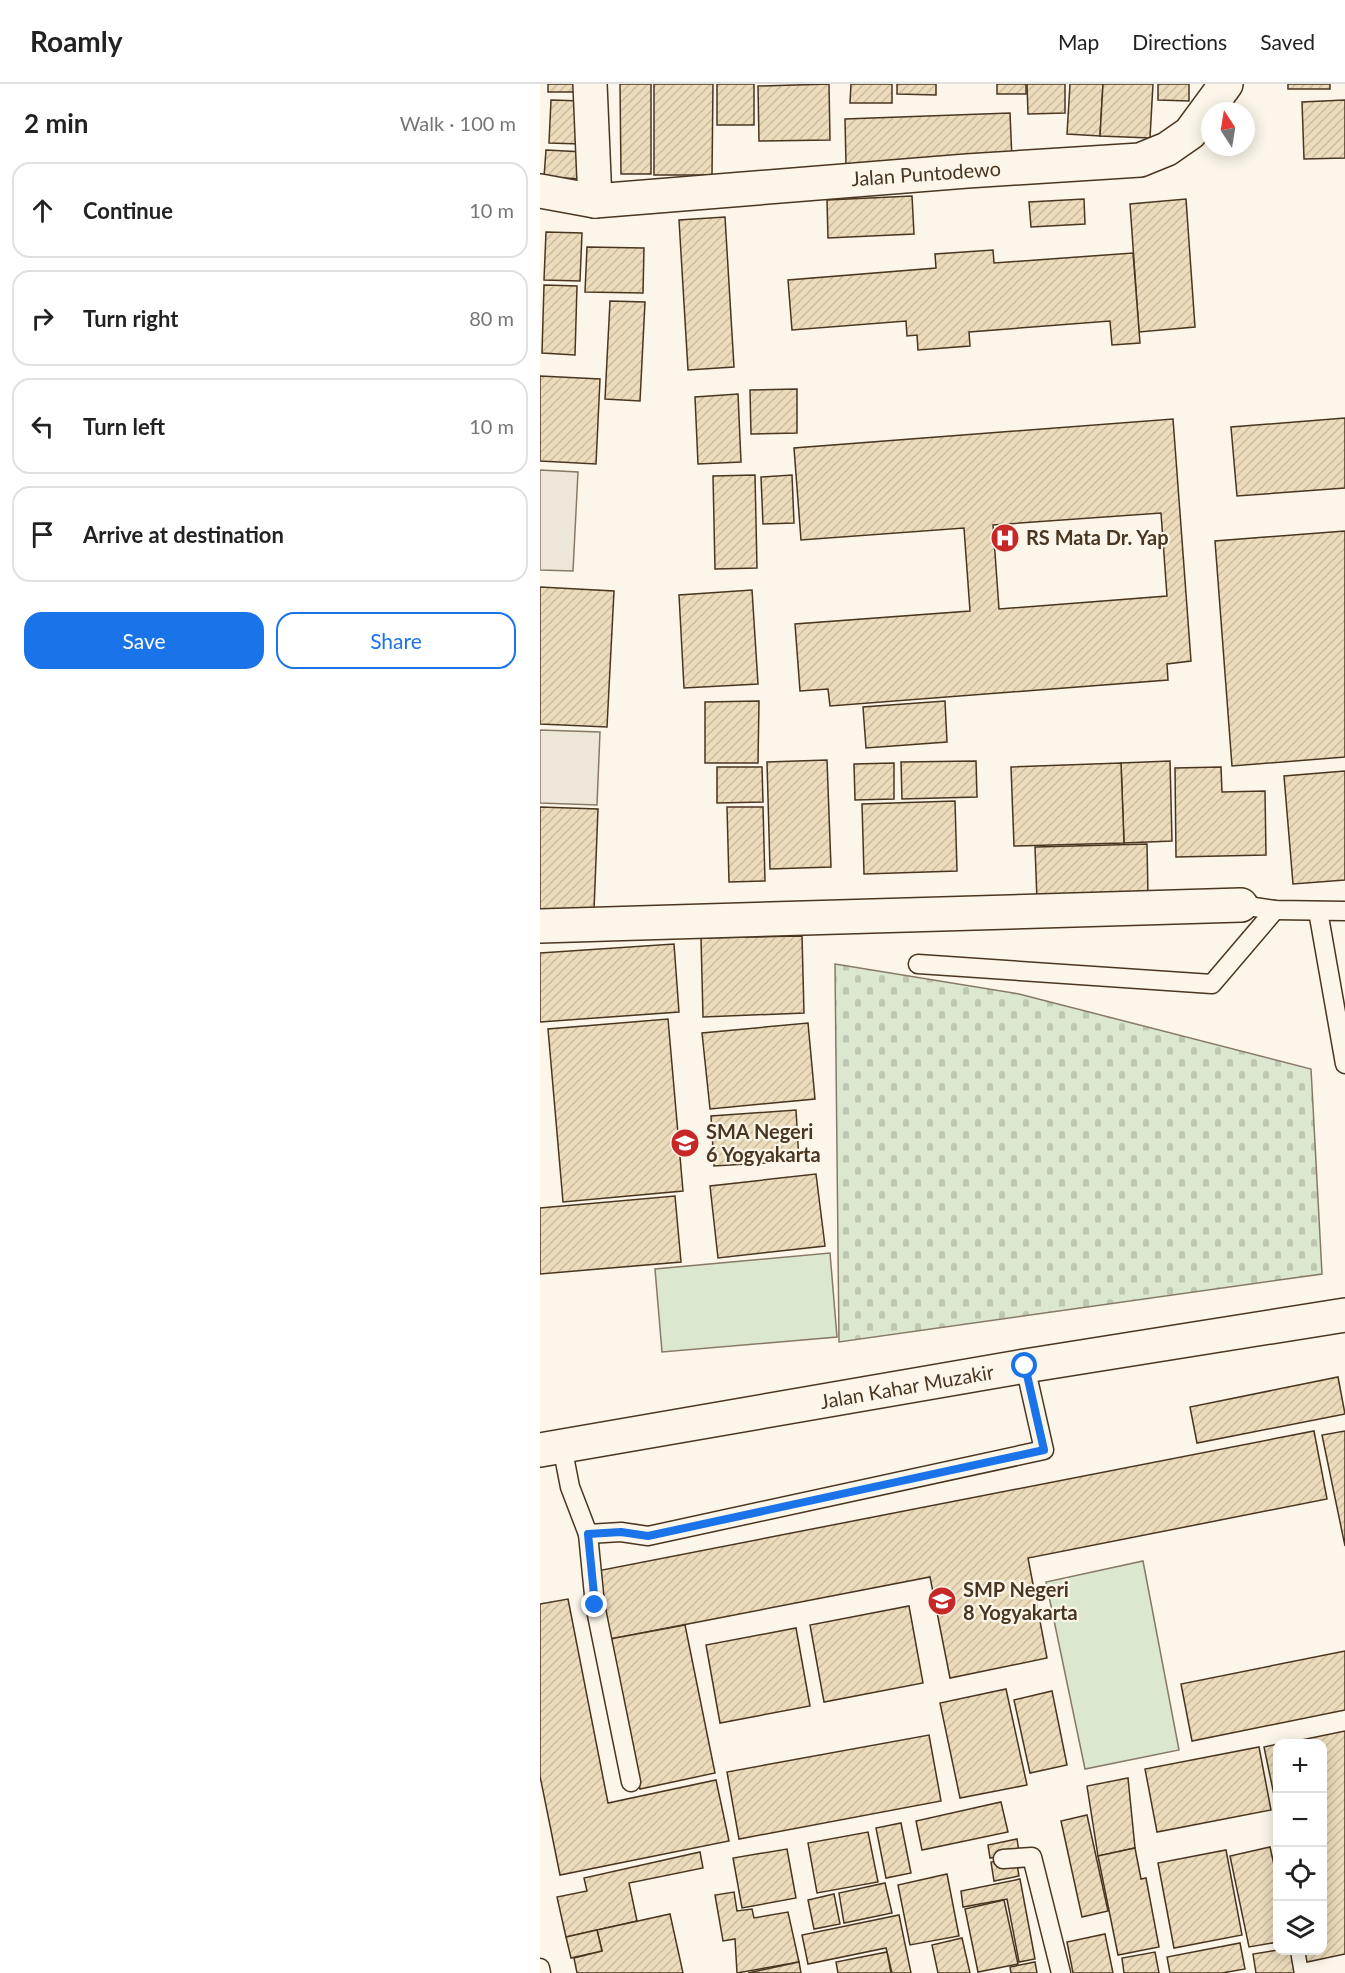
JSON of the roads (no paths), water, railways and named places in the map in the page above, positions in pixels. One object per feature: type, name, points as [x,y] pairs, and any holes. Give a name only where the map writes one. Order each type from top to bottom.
[{"type":"street","points":[[590,84],[595,201]]},
{"type":"street","name":"Jalan Puntodewo","points":[[540,191],[595,201],[967,171],[1140,160],[1167,150],[1190,133],[1226,84]]},
{"type":"street","points":[[540,926],[1240,905]]},
{"type":"street","name":"Jalan Kahar Muzakir","points":[[551,1448],[1025,1366],[1345,1315]]},
{"type":"lane","points":[[1240,905],[1275,910],[1345,910]]},
{"type":"lane","points":[[918,964],[1212,984],[1275,910]]},
{"type":"lane","points":[[1318,911],[1345,1064]]},
{"type":"lane","points":[[588,1534],[621,1532],[648,1536],[1044,1450],[1025,1366]]},
{"type":"lane","points":[[551,1448],[570,1487],[588,1534],[595,1605],[631,1782]]},
{"type":"lane","points":[[1004,1859],[1032,1857],[1061,1973]]},
{"type":"lane","points":[[540,1968],[541,1973]]},
{"type":"place","name":"RS Mata Dr. Yap","points":[[1005,538]]},
{"type":"place","name":"SMA Negeri 6 Yogyakarta","points":[[685,1143]]},
{"type":"place","name":"SMP Negeri 8 Yogyakarta","points":[[942,1601]]}]
